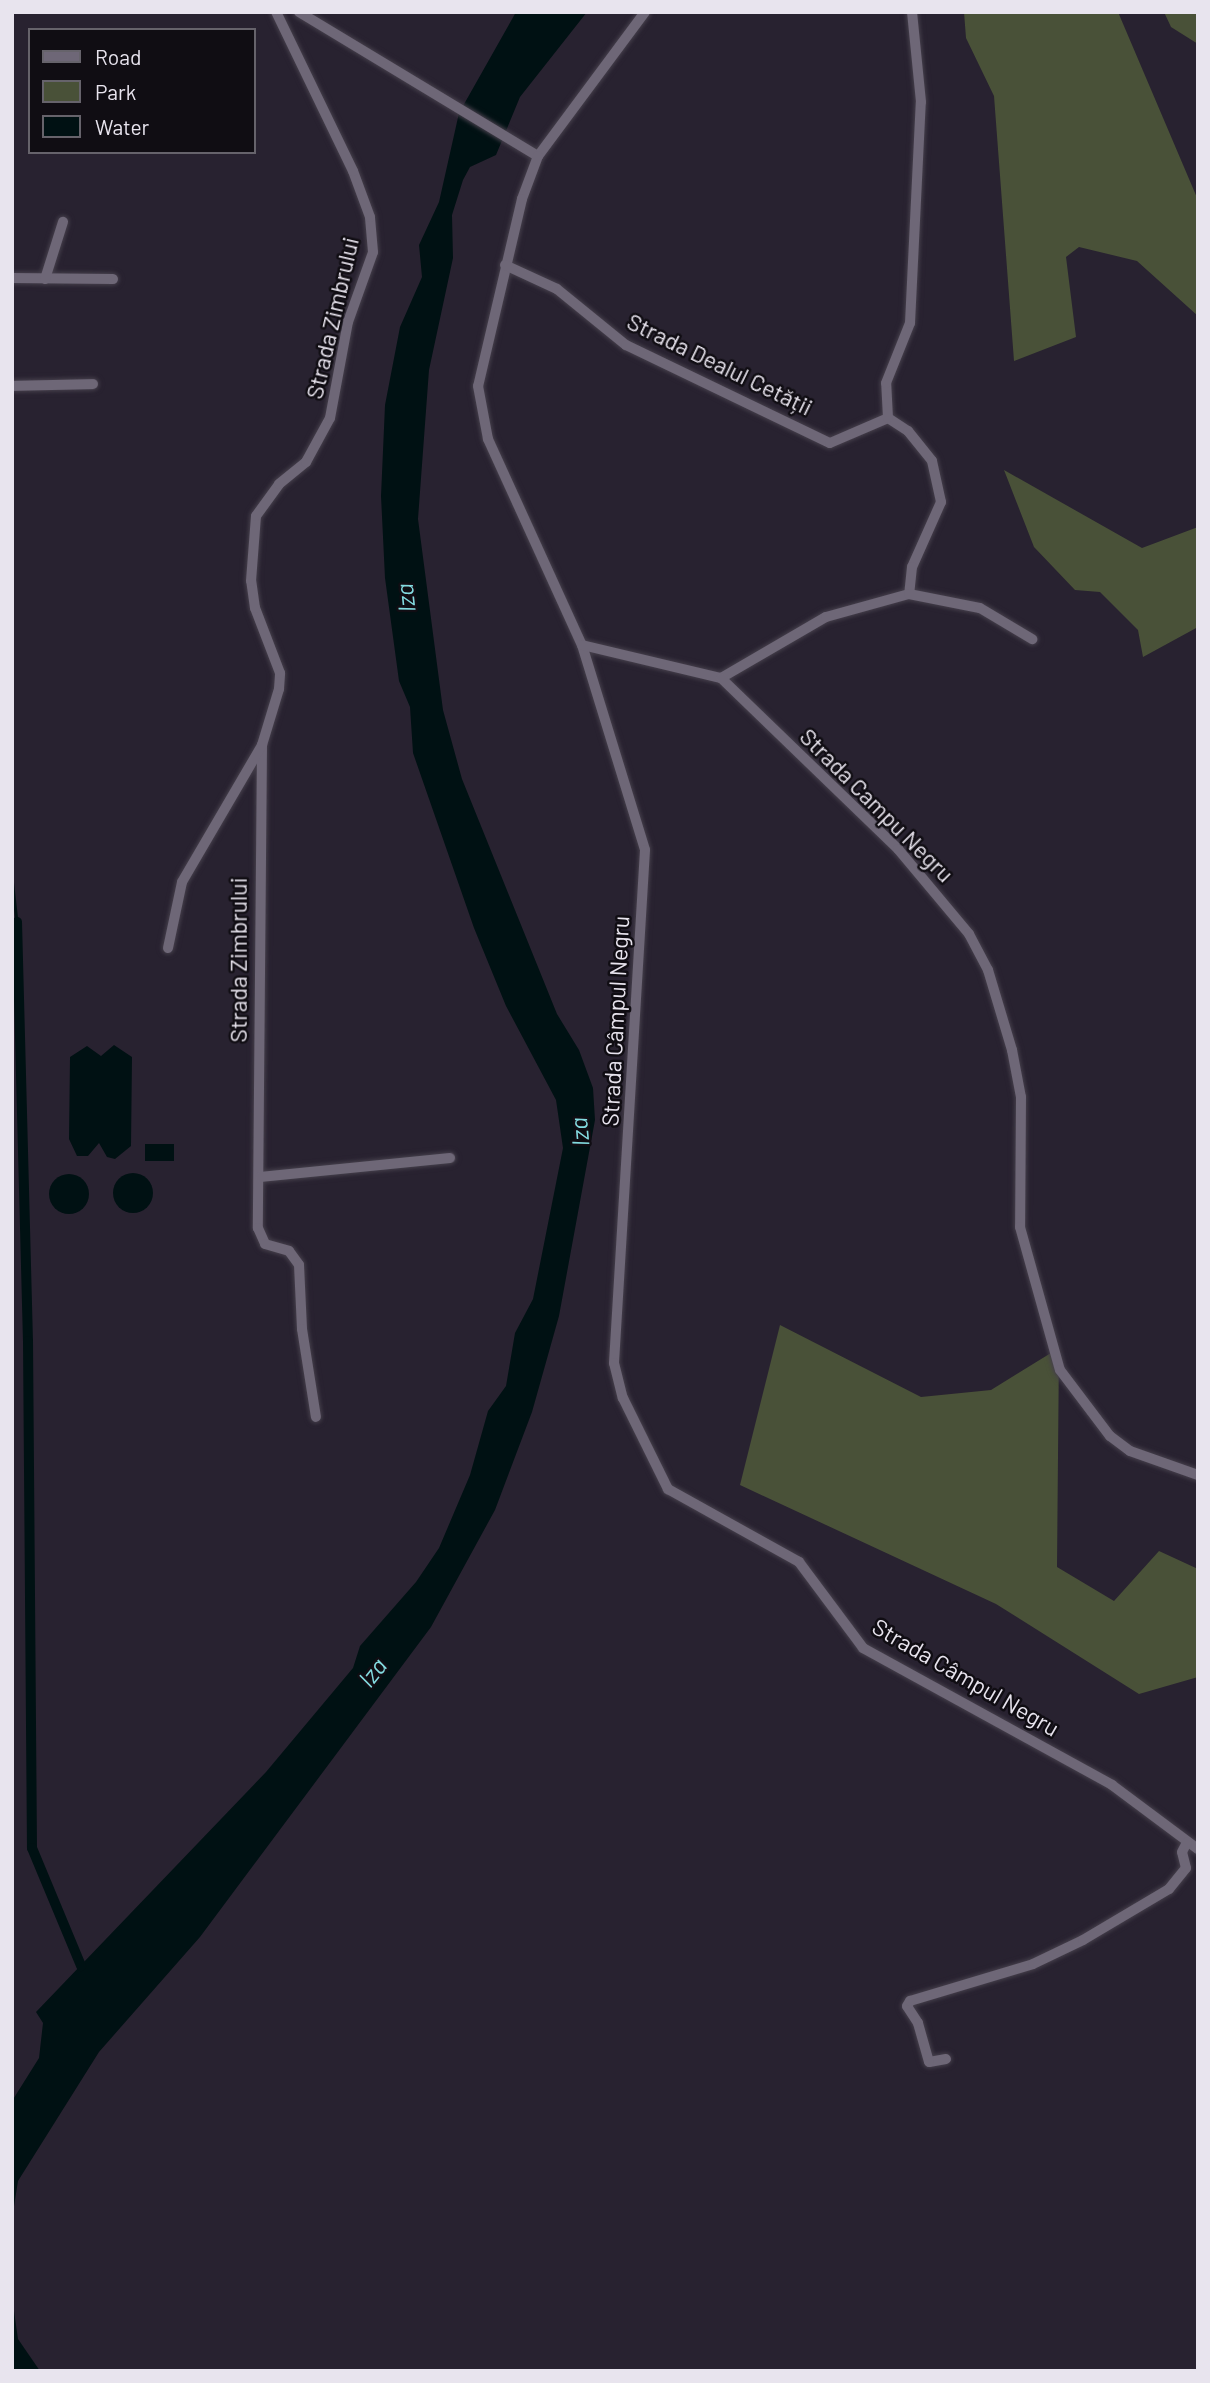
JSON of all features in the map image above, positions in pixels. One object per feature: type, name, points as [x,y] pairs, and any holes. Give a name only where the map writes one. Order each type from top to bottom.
[{"type":"street","name":"Strada Zimbrului","points":[[276,12],[332,120],[373,236],[370,264],[348,322],[330,418],[306,462],[279,484],[252,528],[255,608],[280,673],[262,745],[261,1237],[265,1244],[289,1251],[299,1265],[316,1416]]},
{"type":"street","points":[[299,12],[538,156]]},
{"type":"street","name":"Strada Câmpul Negru","points":[[645,12],[538,156],[505,265],[479,370],[480,412],[582,645],[645,850],[614,1363],[636,1431],[668,1489],[799,1562],[863,1648],[1112,1785],[1198,1849]]},
{"type":"street","points":[[909,594],[912,567],[941,502],[922,444],[888,418],[886,383],[910,323],[921,102],[912,12]]},
{"type":"street","points":[[45,279],[64,222]]},
{"type":"street","name":"Strada Dealul Cetății","points":[[505,265],[557,289],[626,345],[830,443],[888,418]]},
{"type":"street","points":[[12,278],[113,279]]},
{"type":"street","points":[[12,386],[93,384]]},
{"type":"street","points":[[582,645],[720,678],[826,617],[909,594],[979,608],[1032,639]]},
{"type":"street","name":"Strada Campu Negru","points":[[720,678],[898,849],[969,934],[988,970],[1012,1050],[1021,1097],[1020,1227],[1060,1370],[1110,1436],[1130,1451],[1198,1475]]},
{"type":"street","name":"Strada Zimbrului","points":[[168,948],[182,882],[262,745]]},
{"type":"street","points":[[260,1177],[450,1158]]},
{"type":"street","points":[[946,2059],[929,2062],[921,2030],[907,2006],[910,2001],[1033,1964],[1083,1940],[1169,1889],[1186,1868],[1182,1852],[1187,1842]]},
{"type":"green space","points":[[964,12],[1118,12],[1198,200],[1198,316],[1137,261],[1079,247],[1066,257],[1076,337],[1014,361],[994,96],[966,38]]},
{"type":"green space","points":[[1164,12],[1198,12],[1198,44],[1171,27]]},
{"type":"green space","points":[[1004,470],[1142,548],[1198,527],[1198,627],[1143,657],[1138,630],[1100,592],[1075,590],[1034,547]]},
{"type":"green space","points":[[780,1325],[921,1397],[991,1390],[1059,1348],[1057,1567],[1114,1601],[1159,1551],[1198,1569],[1198,1677],[1139,1694],[996,1604],[740,1485]]},
{"type":"water","name":"Iza","points":[[516,12],[587,12],[520,97],[496,155],[470,167],[463,180],[452,215],[453,258],[429,370],[418,519],[443,710],[462,779],[557,1014],[579,1050],[593,1088],[595,1120],[559,1316],[532,1412],[495,1510],[431,1627],[200,1937],[99,2052],[18,2181],[12,2219],[12,2101],[39,2058],[43,2023],[36,2012],[266,1772],[353,1668],[360,1646],[416,1582],[439,1548],[470,1475],[488,1411],[506,1386],[515,1333],[533,1299],[563,1148],[556,1100],[506,1006],[474,928],[413,753],[410,707],[399,681],[385,578],[381,496],[385,405],[400,327],[422,277],[419,245],[439,202],[459,113]]},
{"type":"water","points":[[114,1045],[132,1057],[131,1146],[115,1159],[107,1157],[99,1143],[88,1156],[77,1156],[69,1139],[70,1057],[87,1046],[101,1056]]},
{"type":"water","points":[[145,1144],[174,1144],[174,1161],[145,1161]]},
{"type":"water","points":[[133,1173],[147,1179],[153,1193],[147,1207],[133,1213],[119,1207],[113,1193],[119,1179]]},
{"type":"water","points":[[69,1174],[83,1180],[89,1194],[83,1208],[69,1214],[55,1208],[49,1194],[55,1180]]},
{"type":"water","points":[[12,2297],[18,2339],[40,2371],[12,2371]]},
{"type":"waterway","points":[[12,878],[17,922]]},
{"type":"waterway","points":[[17,922],[28,1341],[32,1848],[81,1966]]}]
